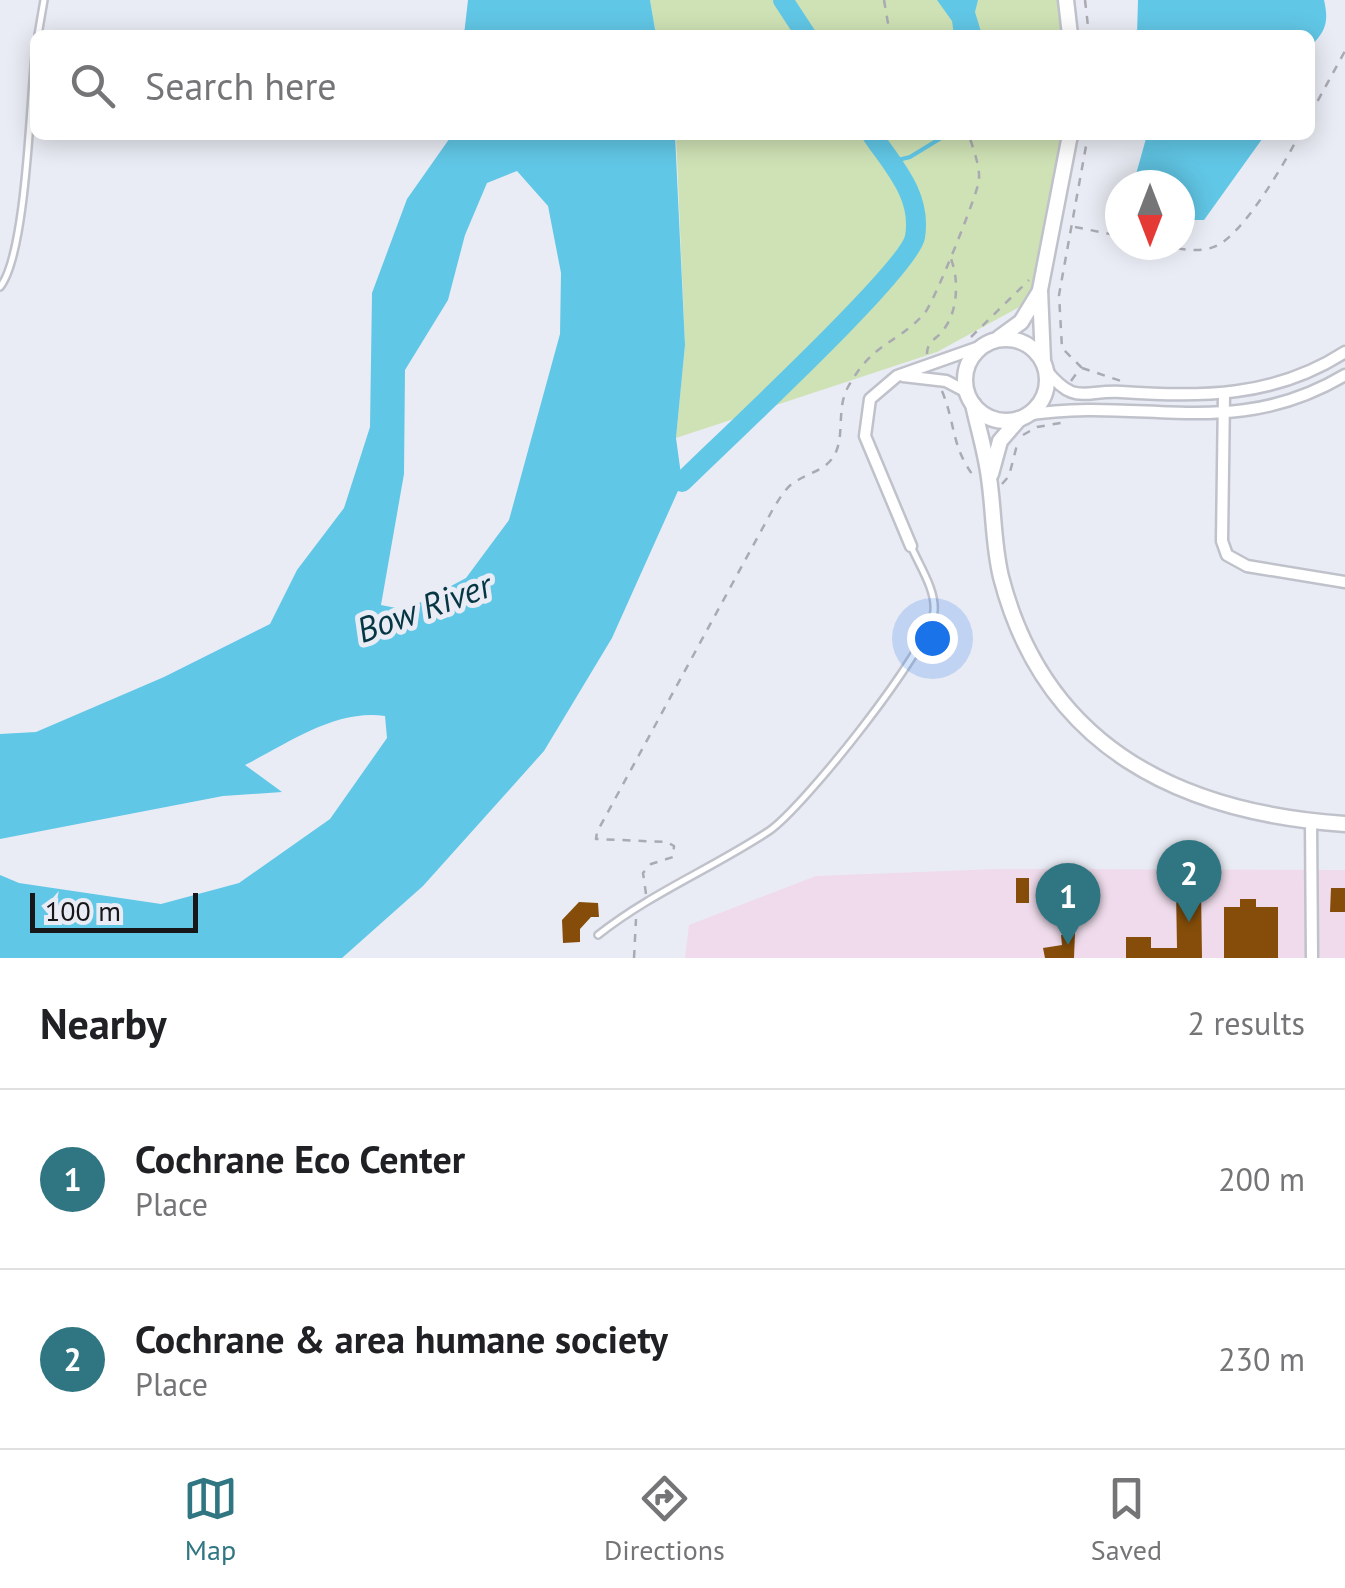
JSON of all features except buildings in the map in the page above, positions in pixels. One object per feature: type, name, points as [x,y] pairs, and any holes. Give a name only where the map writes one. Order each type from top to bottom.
[{"type":"main road","points":[[1066,0],[1069,30]]},
{"type":"main road","points":[[989,479],[1000,441],[1044,396],[1040,290],[1069,140]]},
{"type":"main road","points":[[1040,290],[1022,322],[998,340],[982,346],[967,367],[970,398],[989,479],[994,542],[1012,611],[1044,674],[1092,732],[1123,758],[1188,795],[1246,812],[1345,824]]},
{"type":"main road","points":[[998,340],[1025,344],[1045,367]]},
{"type":"main road","points":[[970,398],[994,418],[1022,417]]},
{"type":"street","points":[[911,546],[864,429],[870,399],[897,376],[982,346]]},
{"type":"street","points":[[1045,367],[1060,386],[1082,396],[1112,392],[1224,395],[1275,385],[1345,352]]},
{"type":"street","points":[[1022,417],[1094,408],[1224,415],[1286,402],[1345,375]]},
{"type":"street","points":[[897,376],[946,380],[970,398]]},
{"type":"street","points":[[1224,395],[1222,541],[1227,555],[1247,566],[1345,582]]},
{"type":"street","points":[[1311,822],[1312,958]]},
{"type":"lane","points":[[39,30],[44,0]]},
{"type":"lane","points":[[0,287],[9,276],[16,239],[30,104]]},
{"type":"lane","points":[[598,935],[648,899],[768,831],[793,811],[865,726],[932,619],[933,597],[911,546]]},
{"type":"path","points":[[884,0],[889,30]]},
{"type":"path","points":[[1085,0],[1088,30]]},
{"type":"path","points":[[1315,106],[1345,52]]},
{"type":"path","points":[[634,958],[635,924],[640,911],[652,904],[642,888],[643,873],[652,864],[673,857],[674,846],[596,840],[600,826],[684,679],[773,508],[793,482],[824,466],[836,452],[841,401],[860,366],[882,343],[928,310],[978,188],[980,174],[970,140]]},
{"type":"path","points":[[1087,140],[1060,288],[1058,325],[1065,354],[1080,367],[1114,375]]},
{"type":"path","points":[[1195,250],[1225,240],[1276,176],[1297,140]]},
{"type":"path","points":[[1074,227],[1105,233]]},
{"type":"path","points":[[942,351],[927,356],[926,348],[948,324],[958,280],[950,258]]},
{"type":"path","points":[[967,340],[1045,268]]},
{"type":"path","points":[[998,308],[1006,313]]},
{"type":"path","points":[[1068,385],[1080,367]]},
{"type":"path","points":[[944,386],[958,456],[990,498]]},
{"type":"path","points":[[1009,476],[1012,453],[1020,437],[1037,427],[1066,422],[1066,416]]},
{"type":"path","points":[[954,429],[963,429]]},
{"type":"shaded area","points":[[997,869],[1345,870],[1345,958],[685,958],[689,925],[816,876]]},
{"type":"green space","points":[[650,0],[1066,0],[1069,30],[655,30]]},
{"type":"green space","points":[[676,140],[1065,140],[1034,299],[937,352],[676,438],[685,345]]},
{"type":"water","points":[[468,0],[650,0],[655,30],[465,30]]},
{"type":"water","points":[[937,0],[978,0],[975,12],[980,30],[953,30],[952,21]]},
{"type":"water","points":[[1138,0],[1324,0],[1326,14],[1323,31],[1315,41],[1315,30],[1137,30]]},
{"type":"water","name":"Bow River","points":[[448,140],[675,140],[685,345],[676,438],[682,482],[612,638],[544,751],[423,886],[342,958],[0,958],[0,875],[19,883],[161,904],[239,883],[330,819],[387,738],[385,716],[348,718],[313,730],[245,765],[282,792],[223,796],[0,839],[0,734],[36,732],[164,677],[270,624],[297,570],[344,508],[370,427],[372,293],[407,199]],"holes":[[[517,171],[548,206],[561,273],[560,334],[509,520],[466,578],[406,610],[381,605],[404,474],[405,370],[448,300],[465,235],[487,183]]]},
{"type":"water","points":[[1146,140],[1261,140],[1204,220],[1195,220],[1195,170],[1137,170]]},
{"type":"waterway","points":[[783,0],[803,30]]},
{"type":"waterway","points":[[682,482],[848,320],[905,256],[915,237],[914,208],[897,171],[875,140]]},
{"type":"waterway","points":[[890,162],[910,157],[938,140]]},
{"type":"place","name":"Cochrane & area humane society","points":[[1189,922]]},
{"type":"place","name":"Cochrane Eco Center","points":[[1068,945]]}]
